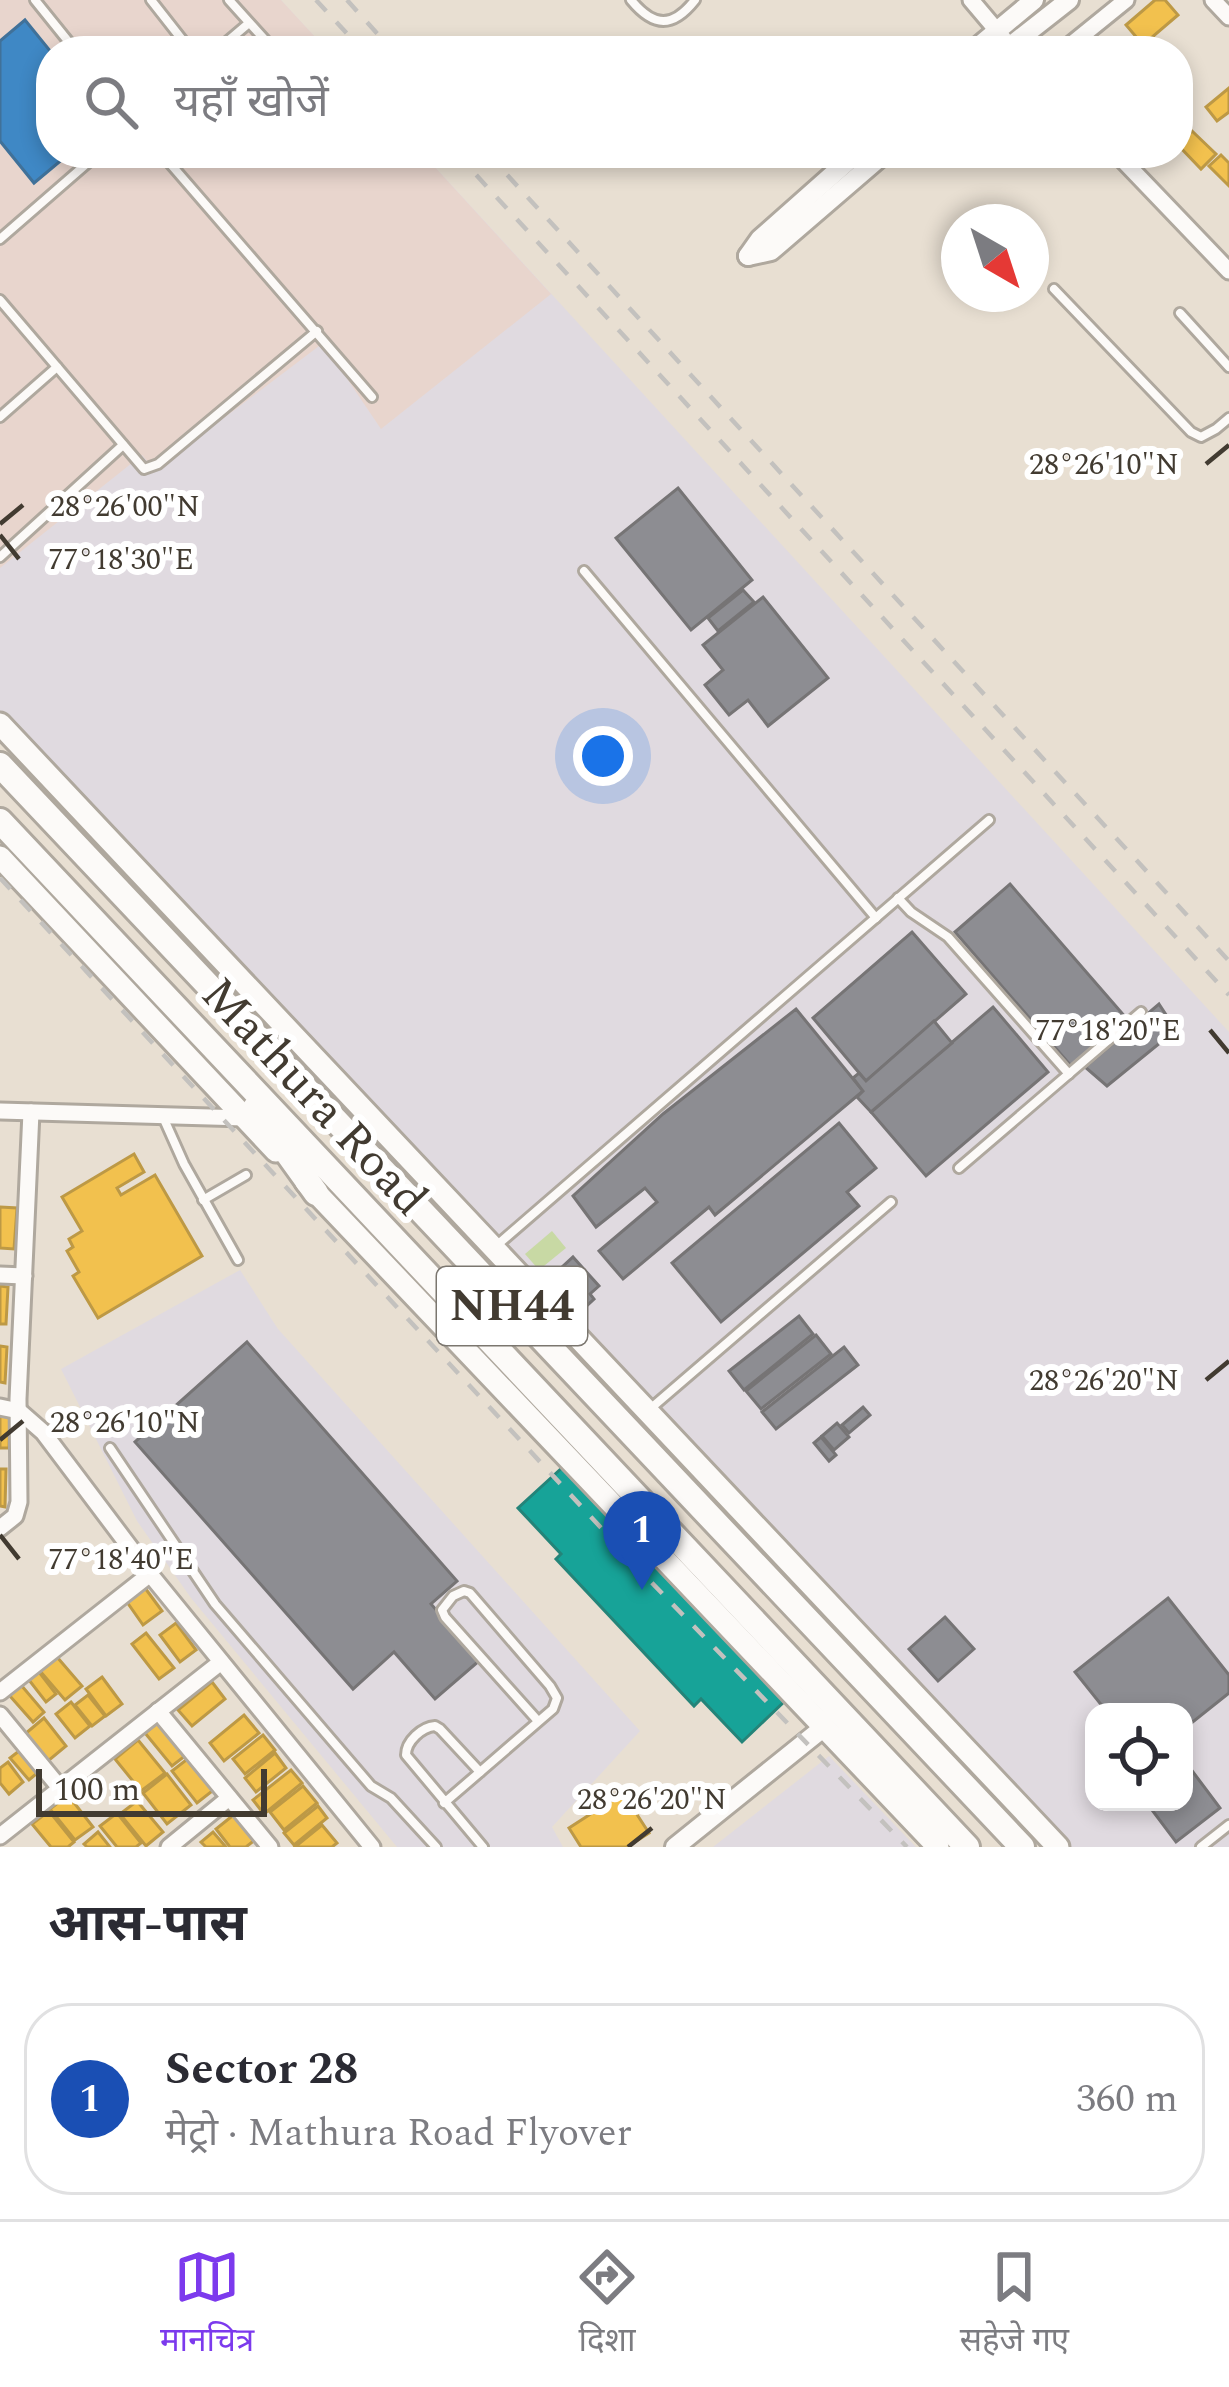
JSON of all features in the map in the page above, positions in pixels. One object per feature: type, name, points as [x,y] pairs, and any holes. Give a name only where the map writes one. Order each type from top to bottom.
[{"type":"highway","name":"Mathura Road","points":[[0,765],[1022,1847]]},
{"type":"highway","name":"Mathura Road","points":[[0,821],[211,1043]]},
{"type":"highway","points":[[211,1043],[316,1193]]},
{"type":"highway","name":"NH44","points":[[211,1043],[968,1847]]},
{"type":"main road","points":[[0,724],[1058,1847]]},
{"type":"main road","points":[[0,857],[938,1847]]},
{"type":"street","points":[[971,0],[1000,36]]},
{"type":"street","points":[[990,36],[1034,0]]},
{"type":"street","points":[[1026,36],[1069,0]]},
{"type":"street","points":[[1082,36],[1126,0]]},
{"type":"street","points":[[1213,0],[1229,17]]},
{"type":"street","points":[[840,168],[760,239],[748,256],[771,251],[868,168]]},
{"type":"street","points":[[1130,168],[1229,271]]},
{"type":"street","points":[[0,1111],[245,1118]]},
{"type":"street","points":[[0,1528],[15,1516],[19,1502],[31,1112]]},
{"type":"street","points":[[0,1275],[24,1276]]},
{"type":"street","points":[[0,1407],[19,1411],[43,1432],[150,1574],[372,1847]]},
{"type":"street","points":[[0,1692],[150,1574]]},
{"type":"street","points":[[0,1835],[221,1662]]},
{"type":"street","points":[[158,1711],[270,1847]]},
{"type":"street","points":[[0,1714],[60,1788]]},
{"type":"street","points":[[675,1847],[823,1728]]},
{"type":"street","points":[[169,1847],[230,1798]]},
{"type":"lane","points":[[35,0],[64,36]]},
{"type":"lane","points":[[151,0],[179,36]]},
{"type":"lane","points":[[229,0],[261,36]]},
{"type":"lane","points":[[631,0],[652,18],[669,22],[683,15],[695,0]]},
{"type":"lane","points":[[234,36],[249,23]]},
{"type":"lane","points":[[0,239],[82,168]]},
{"type":"lane","points":[[174,168],[372,397]]},
{"type":"lane","points":[[1054,289],[1191,432],[1201,436],[1229,418]]},
{"type":"lane","points":[[0,300],[144,469],[158,464],[316,331]]},
{"type":"lane","points":[[1180,313],[1229,367]]},
{"type":"lane","points":[[0,417],[57,367]]},
{"type":"lane","points":[[0,557],[122,445]]},
{"type":"lane","points":[[584,572],[876,918]]},
{"type":"lane","points":[[495,1247],[989,820]]},
{"type":"lane","points":[[898,898],[948,937],[1069,1074]]},
{"type":"lane","points":[[959,1168],[1141,1012]]},
{"type":"lane","points":[[162,1115],[238,1260]]},
{"type":"lane","points":[[203,1200],[246,1175]]},
{"type":"lane","points":[[648,1410],[891,1202]]},
{"type":"lane","points":[[110,1448],[214,1604],[371,1786],[391,1798],[436,1847]]},
{"type":"lane","points":[[444,1803],[538,1721],[557,1702],[555,1692],[470,1593],[453,1596],[442,1610],[445,1617],[538,1721]]},
{"type":"lane","points":[[480,1772],[436,1726],[428,1726],[406,1747],[406,1755],[483,1847]]},
{"type":"lane","points":[[1201,1847],[1229,1825]]},
{"type":"shaded area","points":[[0,0],[281,0],[314,36],[36,36],[36,168],[436,168],[1229,1032],[1229,1847],[1051,1847],[0,726]]},
{"type":"shaded area","points":[[0,0],[281,0],[314,36],[36,36],[36,168],[436,168],[551,294],[381,429],[323,343],[155,470],[142,455],[0,568]]},
{"type":"shaded area","points":[[240,1270],[278,1329],[640,1731],[552,1827],[563,1847],[397,1847],[191,1598],[137,1521],[61,1369]]},
{"type":"shaded area","points":[[829,1756],[916,1847],[713,1847]]},
{"type":"green space","points":[[552,1231],[566,1248],[539,1270],[525,1254]]},
{"type":"building: आवास","points":[[1155,0],[1165,0],[1178,15],[1154,36],[1135,36],[1126,25]]},
{"type":"building: आवास","points":[[1229,88],[1229,112],[1217,121],[1206,107]]},
{"type":"building: आवास","points":[[1193,132],[1216,154],[1201,169],[1193,161]]},
{"type":"building: आवास","points":[[1221,155],[1229,163],[1229,186],[1209,166]]},
{"type":"building: आवास","points":[[134,1154],[144,1172],[117,1188],[121,1195],[155,1175],[202,1256],[98,1318],[73,1276],[79,1272],[67,1251],[73,1247],[69,1239],[82,1231],[62,1197]]},
{"type":"building: आवास","points":[[0,1207],[17,1208],[14,1249],[0,1248]]},
{"type":"building: आवास","points":[[0,1286],[8,1287],[6,1324],[0,1324]]},
{"type":"building: आवास","points":[[0,1346],[7,1347],[5,1383],[0,1382]]},
{"type":"building: आवास","points":[[0,1412],[10,1412],[9,1448],[0,1448]]},
{"type":"building: आवास","points":[[0,1469],[6,1469],[5,1507],[0,1506]]},
{"type":"building: आवास","points":[[145,1588],[162,1611],[143,1625],[127,1602]]},
{"type":"building: आवास","points":[[176,1623],[196,1650],[180,1662],[160,1635]]},
{"type":"building: आवास","points":[[146,1633],[174,1668],[159,1679],[132,1644]]},
{"type":"building: आवास","points":[[57,1657],[82,1686],[65,1700],[40,1671]]},
{"type":"building: आवास","points":[[39,1672],[56,1694],[46,1702],[29,1680]]},
{"type":"building: आवास","points":[[102,1677],[122,1704],[106,1716],[86,1689]]},
{"type":"building: आवास","points":[[212,1682],[225,1699],[192,1726],[178,1710]]},
{"type":"building: आवास","points":[[21,1685],[44,1712],[33,1722],[9,1695]]},
{"type":"building: आवास","points":[[88,1695],[105,1716],[92,1726],[75,1705]]},
{"type":"building: आवास","points":[[71,1702],[90,1726],[75,1738],[56,1714]]},
{"type":"building: आवास","points":[[244,1715],[259,1733],[224,1761],[210,1743]]},
{"type":"building: आवास","points":[[44,1718],[66,1746],[48,1761],[25,1734]]},
{"type":"building: आवास","points":[[163,1718],[190,1752],[172,1766],[145,1733]]},
{"type":"building: आवास","points":[[263,1735],[275,1750],[245,1774],[233,1759]]},
{"type":"building: आवास","points":[[138,1740],[165,1773],[141,1791],[115,1759]]},
{"type":"building: आवास","points":[[24,1747],[42,1769],[29,1780],[10,1758]]},
{"type":"building: आवास","points":[[275,1753],[286,1768],[256,1792],[245,1778]]},
{"type":"building: आवास","points":[[190,1757],[216,1788],[197,1803],[172,1771]]},
{"type":"building: आवास","points":[[8,1762],[23,1782],[9,1794],[0,1783],[0,1768]]},
{"type":"building: आवास","points":[[291,1770],[302,1783],[264,1814],[253,1800]]},
{"type":"building: आवास","points":[[167,1774],[191,1805],[167,1824],[143,1793]]},
{"type":"building: आवास","points":[[303,1786],[317,1803],[284,1830],[270,1812]]},
{"type":"building: आवास","points":[[623,1793],[649,1833],[627,1847],[581,1847],[569,1828]]},
{"type":"building: आवास","points":[[68,1795],[93,1827],[75,1840],[50,1809]]},
{"type":"building: आवास","points":[[137,1801],[163,1832],[146,1846],[120,1814]]},
{"type":"building: आवास","points":[[318,1806],[327,1818],[294,1845],[284,1833]]},
{"type":"building: आवास","points":[[49,1811],[74,1842],[68,1847],[51,1847],[32,1824]]},
{"type":"building: आवास","points":[[117,1813],[141,1843],[136,1847],[117,1847],[100,1826]]},
{"type":"building: आवास","points":[[236,1813],[256,1839],[246,1847],[230,1847],[216,1829]]},
{"type":"building: आवास","points":[[322,1825],[337,1843],[295,1847]]},
{"type":"building: आवास","points":[[98,1832],[110,1847],[84,1844]]},
{"type":"building: आवास","points":[[213,1832],[226,1847],[206,1847],[201,1842]]},
{"type":"building: स्कूल","points":[[25,20],[38,36],[36,168],[52,168],[34,183],[0,141],[0,41]]},
{"type":"building: सार्वजनिक","points":[[565,1465],[786,1700],[742,1742],[701,1699],[694,1706],[556,1559],[561,1554],[518,1508]]},
{"type":"building: उद्योग","points":[[678,488],[752,580],[691,630],[616,538]]},
{"type":"building: उद्योग","points":[[743,590],[754,602],[718,631],[708,618]]},
{"type":"building: उद्योग","points":[[763,597],[828,678],[768,726],[748,700],[729,715],[705,685],[723,670],[703,645]]},
{"type":"building: उद्योग","points":[[1010,884],[1127,1019],[1072,1067],[955,932]]},
{"type":"building: उद्योग","points":[[912,932],[966,994],[866,1081],[813,1018]]},
{"type":"building: उद्योग","points":[[1159,1004],[1176,1030],[1107,1086],[1085,1067]]},
{"type":"building: उद्योग","points":[[993,1007],[1048,1072],[926,1176],[871,1112]]},
{"type":"building: उद्योग","points":[[796,1009],[863,1091],[715,1215],[709,1207],[623,1279],[599,1251],[657,1202],[645,1188],[596,1227],[573,1196],[663,1114]]},
{"type":"building: उद्योग","points":[[934,1021],[952,1043],[871,1112],[857,1097],[863,1091],[853,1078],[859,1073],[866,1081]]},
{"type":"building: उद्योग","points":[[839,1123],[876,1168],[847,1192],[859,1206],[721,1322],[672,1263]]},
{"type":"building: उद्योग","points":[[573,1257],[599,1286],[590,1294],[594,1299],[579,1313],[549,1279]]},
{"type":"building: उद्योग","points":[[799,1316],[813,1334],[744,1390],[729,1371]]},
{"type":"building: उद्योग","points":[[816,1335],[831,1354],[761,1409],[746,1391]]},
{"type":"building: उद्योग","points":[[247,1342],[457,1581],[431,1604],[480,1660],[435,1699],[394,1652],[353,1689],[135,1442]]},
{"type":"building: उद्योग","points":[[844,1347],[858,1365],[776,1429],[762,1412]]},
{"type":"building: उद्योग","points":[[863,1407],[870,1415],[849,1433],[842,1425]]},
{"type":"building: उद्योग","points":[[837,1423],[849,1437],[834,1450],[822,1436]]},
{"type":"building: उद्योग","points":[[821,1437],[836,1455],[829,1461],[814,1443]]},
{"type":"building: उद्योग","points":[[1168,1598],[1229,1675],[1229,1693],[1193,1722],[1193,1703],[1100,1703],[1075,1672]]},
{"type":"building: उद्योग","points":[[945,1617],[974,1649],[938,1681],[909,1649]]},
{"type":"building: उद्योग","points":[[1193,1772],[1220,1808],[1176,1842],[1153,1811],[1193,1811]]},
{"type":"railway","points":[[316,0],[349,36]]},
{"type":"railway","points":[[347,0],[379,36]]},
{"type":"railway","points":[[470,168],[1229,995]]},
{"type":"railway","points":[[501,168],[1229,961]]},
{"type":"railway","points":[[0,878],[654,1585],[907,1847]]},
{"type":"place","name":"Sector 28","points":[[642,1590]]}]
